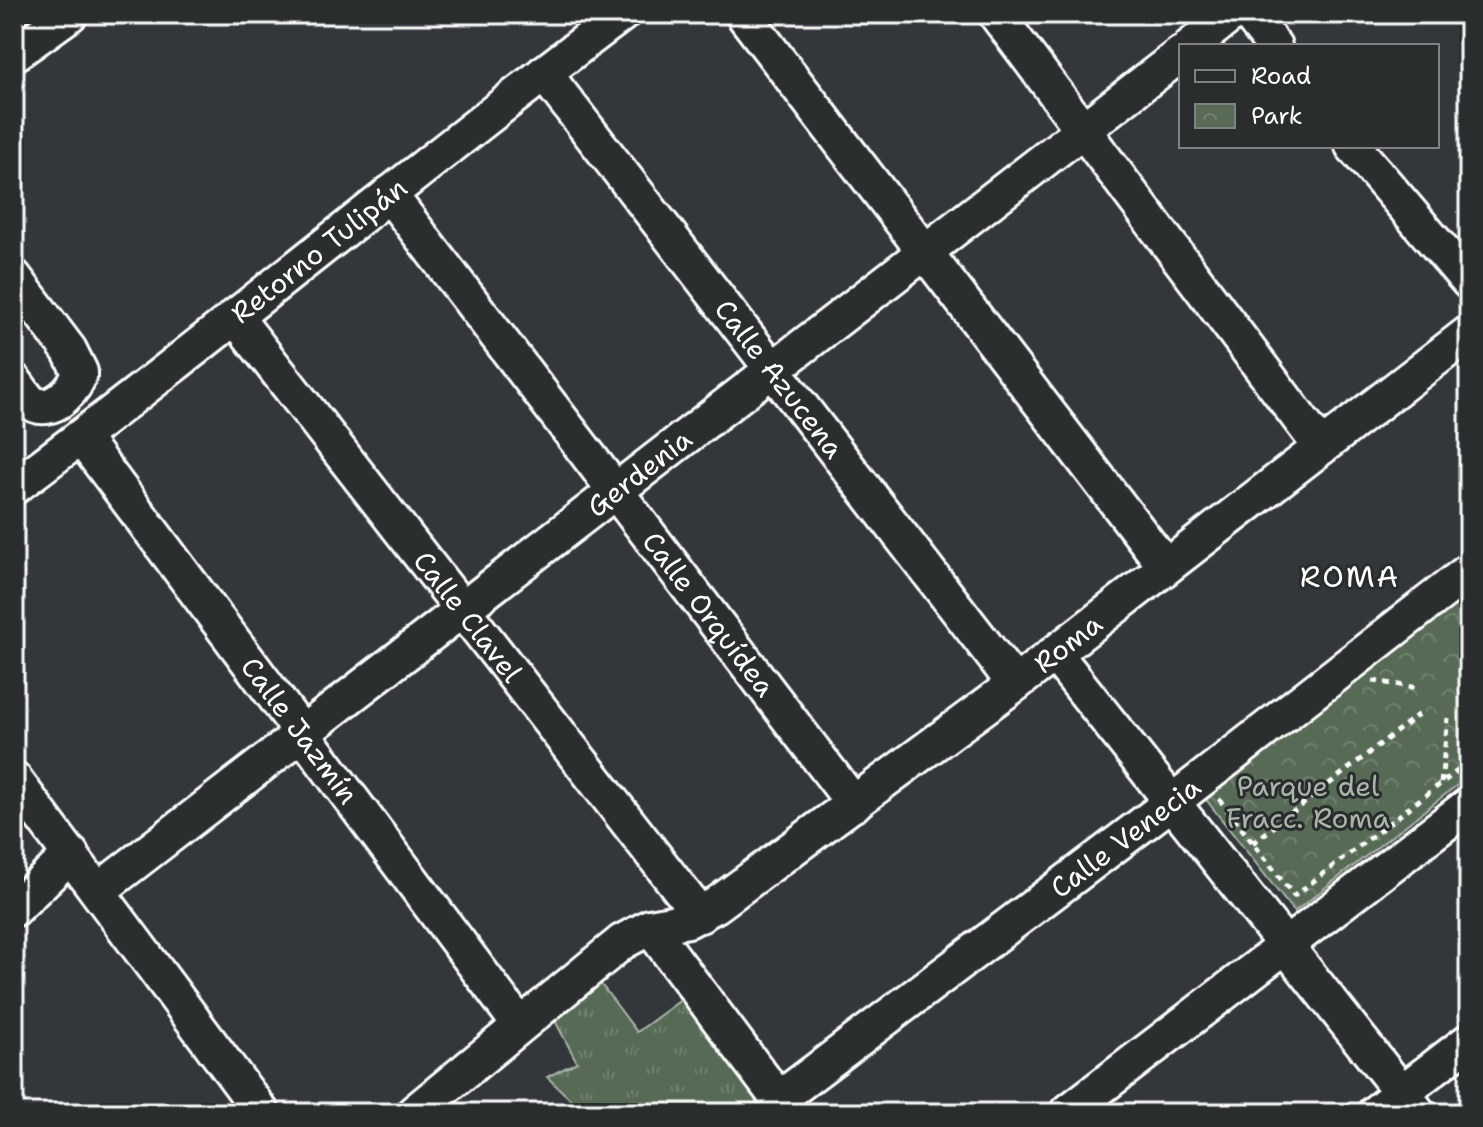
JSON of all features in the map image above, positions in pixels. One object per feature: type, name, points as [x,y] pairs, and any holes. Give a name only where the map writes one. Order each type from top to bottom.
[{"type":"street","points":[[14,54],[70,14]]},
{"type":"street","name":"Retorno Tulipán","points":[[14,487],[236,318],[389,194],[622,14]]},
{"type":"street","points":[[743,14],[1166,567]]},
{"type":"street","points":[[996,14],[1321,447]]},
{"type":"street","points":[[1194,44],[1232,14]]},
{"type":"street","points":[[1249,14],[1272,44]]},
{"type":"street","name":"Gerdenia","points":[[98,891],[1179,56]]},
{"type":"street","name":"Calle Azucena","points":[[544,73],[1015,684]]},
{"type":"street","points":[[1355,148],[1469,282]]},
{"type":"street","name":"Calle Orquídea","points":[[389,194],[854,804]]},
{"type":"street","points":[[14,277],[69,350],[80,372],[73,389],[48,406],[29,400],[14,381]]},
{"type":"street","name":"Calle Clavel","points":[[236,318],[700,915]]},
{"type":"street","name":"Roma","points":[[414,1113],[622,942],[650,927],[700,915],[1055,654],[1469,333]]},
{"type":"street","name":"Calle Jazmín","points":[[81,437],[519,1024]]},
{"type":"street","name":"Calle Venecia","points":[[784,1106],[1172,802],[1466,585]]},
{"type":"street","points":[[1055,654],[1286,945],[1398,1106],[1469,1041]]},
{"type":"street","points":[[14,779],[262,1113]]},
{"type":"street","points":[[1067,1113],[1469,805]]},
{"type":"street","points":[[14,909],[71,854]]},
{"type":"street","points":[[650,927],[784,1106]]},
{"type":"path","points":[[1459,656],[1466,585]]},
{"type":"path","points":[[1357,679],[1419,688]]},
{"type":"path","points":[[1253,843],[1419,714]]},
{"type":"path","points":[[1441,783],[1448,718]]},
{"type":"path","points":[[1212,790],[1294,896],[1469,762]]},
{"type":"green space","name":"Parque del Fracc. Roma","points":[[1469,580],[1469,776],[1294,912],[1197,788]]},
{"type":"green space","points":[[591,971],[637,1032],[689,994],[780,1113],[585,1113],[547,1077],[577,1062],[546,1004]]},
{"type":"building","points":[[14,14],[51,14],[14,37]]},
{"type":"district","name":"ROMA","points":[[1350,577]]}]
